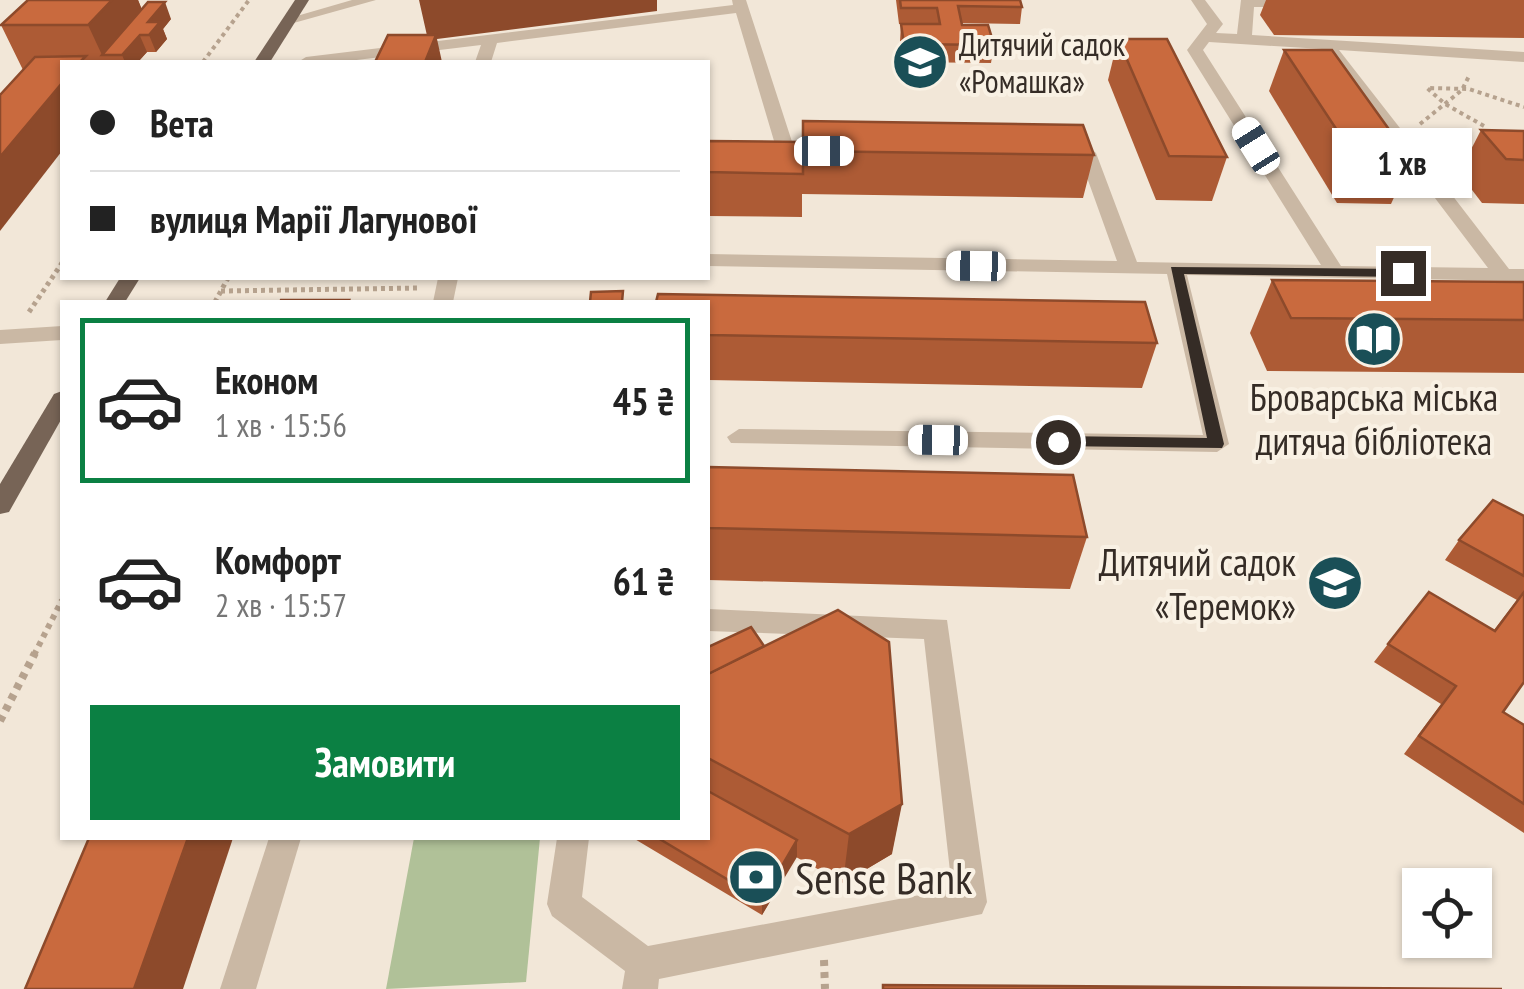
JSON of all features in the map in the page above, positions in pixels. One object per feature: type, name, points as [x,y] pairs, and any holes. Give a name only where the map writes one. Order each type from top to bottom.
[{"type":"main road","points":[[263,60],[302,0]]},
{"type":"main road","points":[[0,505],[60,403]]},
{"type":"street","points":[[290,20],[369,0]]},
{"type":"street","points":[[1198,0],[1215,24],[1194,50],[1336,272]]},
{"type":"street","points":[[1244,39],[1247,2],[1306,3]]},
{"type":"street","points":[[321,60],[740,4],[786,151]]},
{"type":"street","points":[[484,60],[491,37]]},
{"type":"street","points":[[1204,37],[1524,57]]},
{"type":"street","points":[[1328,46],[1518,276]]},
{"type":"street","points":[[1406,144],[1524,152]]},
{"type":"street","points":[[1050,153],[1088,153],[1130,270]]},
{"type":"street","points":[[710,260],[1518,276]]},
{"type":"street","points":[[739,438],[1216,444],[1176,270]]},
{"type":"street","points":[[0,336],[60,333]]},
{"type":"street","points":[[573,840],[564,904],[642,976],[970,902],[937,628],[710,620]]},
{"type":"street","points":[[238,989],[284,840]]},
{"type":"path","points":[[204,60],[249,0]]},
{"type":"path","points":[[1406,144],[1463,89],[1479,54]]},
{"type":"path","points":[[1492,131],[1445,104],[1427,88],[1463,89],[1524,107]]},
{"type":"path","points":[[217,300],[227,280]]},
{"type":"path","points":[[221,291],[446,288]]},
{"type":"path","points":[[271,300],[276,292]]},
{"type":"path","points":[[0,722],[60,604]]},
{"type":"green space","points":[[414,840],[540,840],[526,982],[386,989]]},
{"type":"building","points":[[28,0],[112,0],[88,25],[1,25]]},
{"type":"building","points":[[900,0],[1020,0],[1022,7],[958,6],[962,25],[988,25],[994,45],[904,44],[901,24],[940,24],[937,8],[901,8]]},
{"type":"building","points":[[148,2],[165,2],[148,22],[160,22],[149,35],[140,35],[122,55],[102,55]]},
{"type":"building","points":[[388,35],[436,35],[426,60],[376,60]]},
{"type":"building","points":[[1118,39],[1167,39],[1227,157],[1169,156]]},
{"type":"building","points":[[1284,50],[1332,50],[1411,160],[1356,159]]},
{"type":"building","points":[[86,56],[82,60],[60,60],[60,85],[0,157],[0,95],[35,57]]},
{"type":"building","points":[[803,121],[1083,125],[1094,155],[803,151],[803,174],[710,172],[710,141],[803,142]]},
{"type":"building","points":[[1481,130],[1524,131],[1524,160],[1506,159]]},
{"type":"building","points":[[1272,280],[1524,282],[1524,320],[1291,318]]},
{"type":"building","points":[[623,291],[622,300],[590,300],[591,292]]},
{"type":"building","points":[[658,294],[1145,302],[1157,343],[710,335],[710,300],[656,300]]},
{"type":"building","points":[[710,467],[1073,475],[1087,537],[710,528]]},
{"type":"building","points":[[1493,500],[1524,516],[1524,576],[1459,540]]},
{"type":"building","points":[[1429,592],[1495,631],[1524,592],[1524,682],[1503,712],[1524,725],[1524,804],[1419,736],[1456,686],[1388,644]]},
{"type":"building","points":[[838,610],[889,642],[902,804],[849,834],[710,759],[710,673]]},
{"type":"building","points":[[751,627],[764,646],[710,673],[710,646]]},
{"type":"building","points":[[710,792],[797,840],[762,900],[661,840],[710,840]]},
{"type":"building","points":[[88,840],[187,840],[134,989],[25,989]]},
{"type":"building","points":[[883,985],[1502,989],[883,989]]},
{"type":"place","name":"Дитячий садок «Ромашка»","points":[[920,62]]},
{"type":"place","name":"Броварська міська дитяча бібліотека","points":[[1374,339]]},
{"type":"place","name":"Дитячий садок «Теремок»","points":[[1335,583]]},
{"type":"place","name":"Sense Bank","points":[[756,877]]},
{"type":"route","points":[[1058,442],[1216,444],[1176,270],[1403,273]]}]
